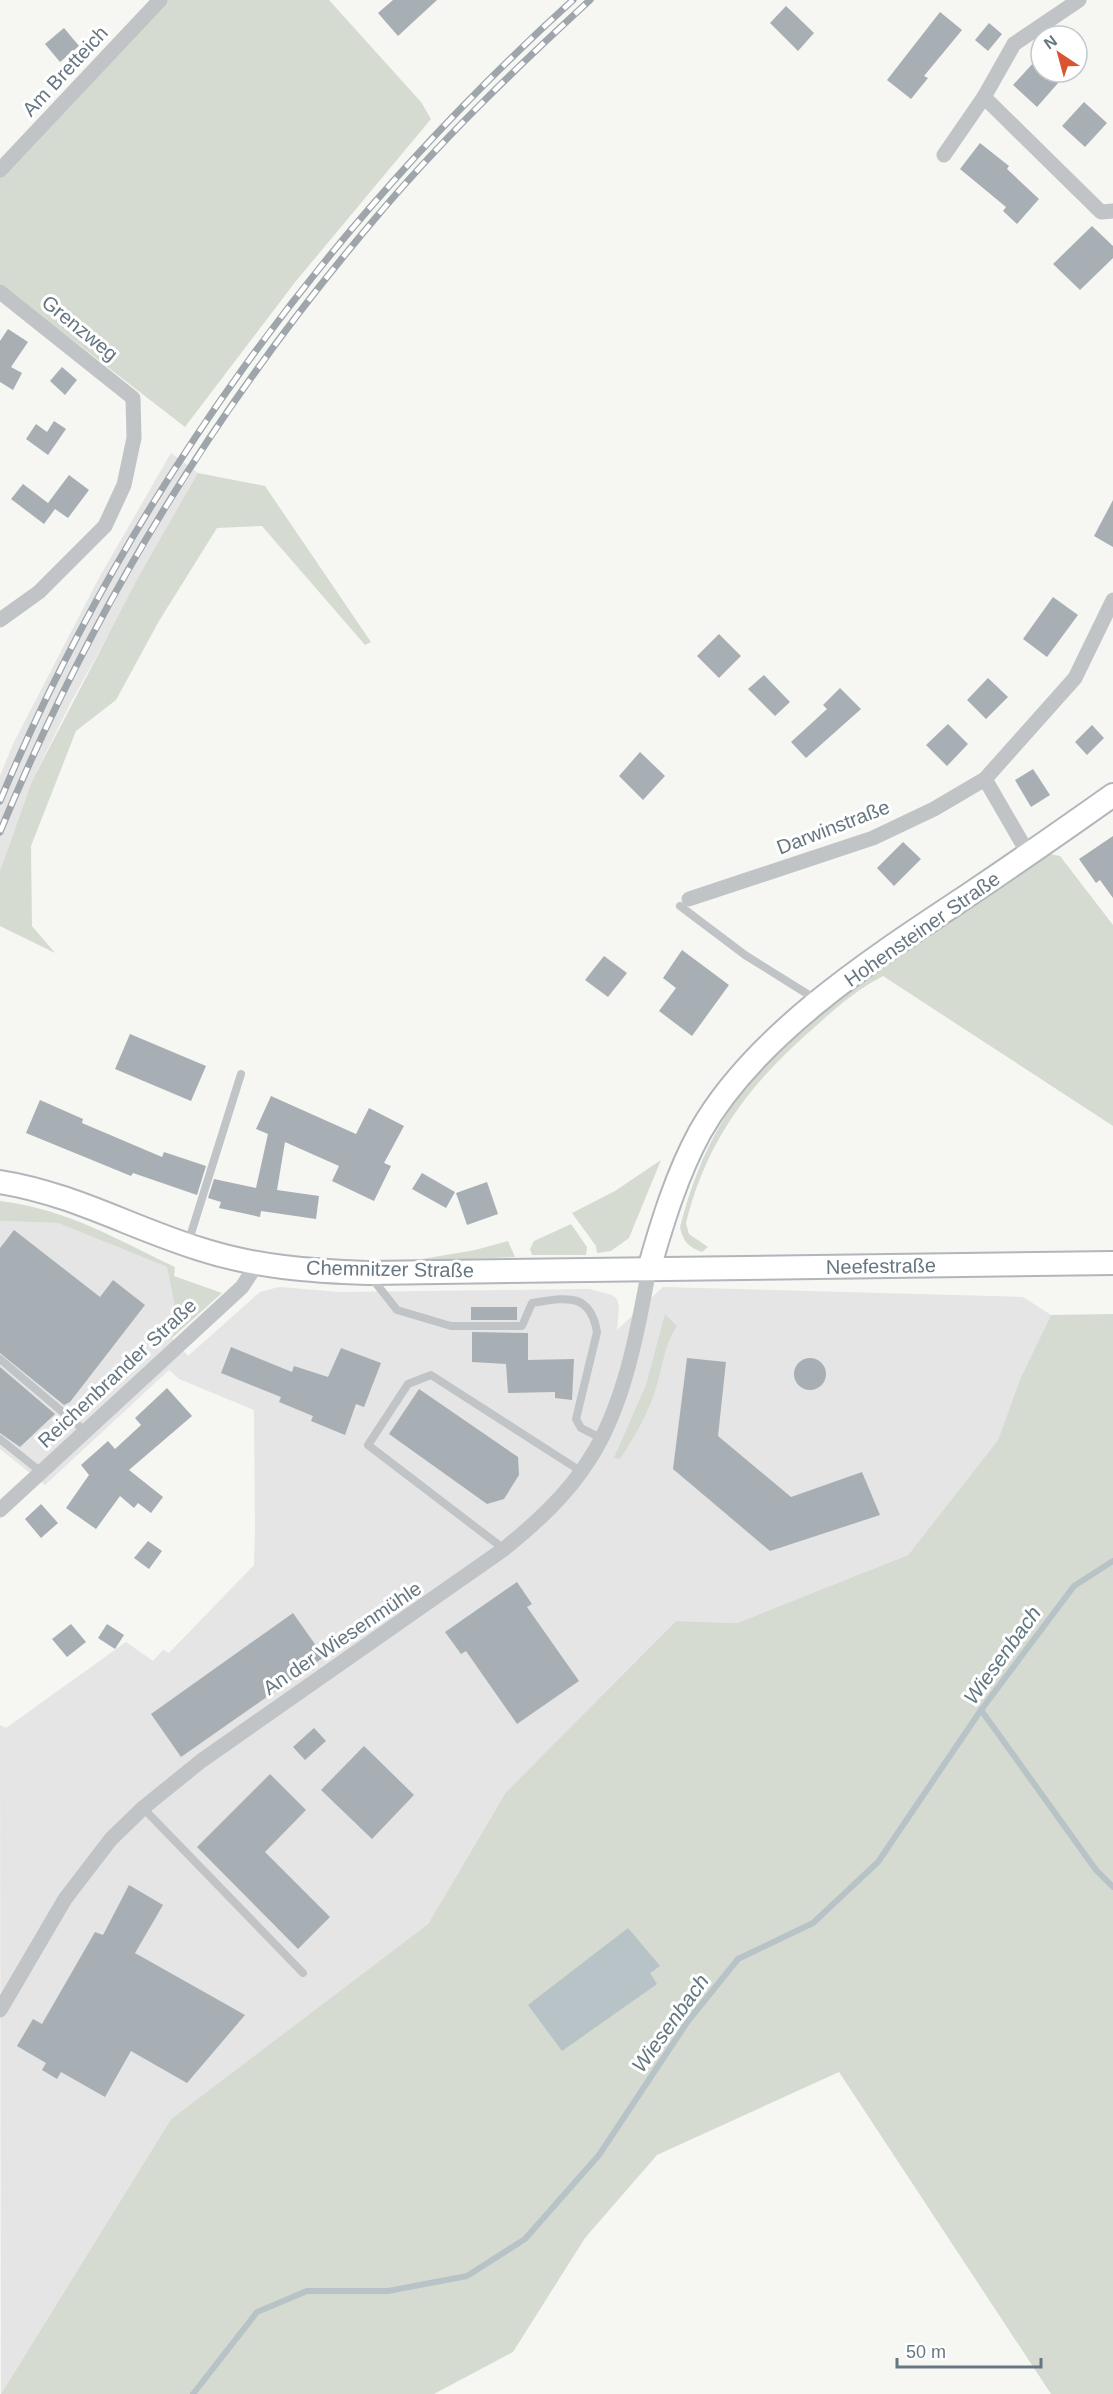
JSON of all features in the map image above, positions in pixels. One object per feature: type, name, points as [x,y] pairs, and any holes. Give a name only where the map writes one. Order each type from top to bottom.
[{"type":"main road","name":"Hohensteiner Straße","points":[[649,1269],[674,1192],[700,1132],[724,1097],[755,1061],[789,1027],[877,956],[1029,855],[1113,795]]},
{"type":"main road","name":"Chemnitzer Straße","points":[[0,1182],[55,1194],[187,1245],[257,1264],[317,1271],[368,1273],[649,1269]]},
{"type":"main road","name":"Neefestraße","points":[[649,1269],[1113,1263]]},
{"type":"street","name":"Am Bretteich","points":[[0,170],[160,0]]},
{"type":"street","points":[[944,155],[984,97],[1014,44],[1079,0]]},
{"type":"street","points":[[984,97],[1101,212],[1113,211]]},
{"type":"street","name":"Grenzweg","points":[[0,292],[133,398],[134,438],[124,485],[105,526],[39,592],[0,620]]},
{"type":"street","name":"Darwinstraße","points":[[685,903],[873,838],[934,809],[985,779],[1075,678],[1113,600]]},
{"type":"street","points":[[985,779],[1029,855]]},
{"type":"street","name":"Reichenbrander Straße","points":[[0,1510],[242,1287],[257,1264]]},
{"type":"street","name":"An der Wiesenmühle","points":[[0,2010],[65,1899],[111,1839],[143,1808],[210,1755],[504,1549],[532,1526],[582,1472],[601,1438],[615,1405],[640,1320],[649,1269]]},
{"type":"lane","points":[[685,903],[745,955],[820,1002]]},
{"type":"lane","points":[[187,1245],[241,1074]]},
{"type":"lane","points":[[368,1273],[398,1310],[451,1326],[522,1326],[532,1303],[567,1297],[588,1306],[595,1318],[597,1332],[576,1419],[581,1428],[601,1438]]},
{"type":"lane","points":[[0,1359],[85,1431]]},
{"type":"lane","points":[[504,1549],[368,1445],[408,1384],[431,1375],[582,1472]]},
{"type":"lane","points":[[0,1439],[41,1472]]},
{"type":"lane","points":[[143,1808],[303,1973]]},
{"type":"shaded area","points":[[151,0],[329,0],[421,102],[431,119],[296,281],[185,427],[0,284],[0,161]]},
{"type":"shaded area","points":[[171,453],[198,473],[71,702],[32,781],[0,871],[0,776],[13,744],[99,578]]},
{"type":"shaded area","points":[[198,473],[265,486],[371,642],[365,645],[262,526],[217,528],[159,621],[116,700],[76,731],[31,846],[32,926],[55,953],[0,926],[0,871],[32,781],[139,576]]},
{"type":"shaded area","points":[[1050,854],[1060,856],[1113,925],[1113,1126],[883,976],[848,998],[794,1046],[772,1068],[735,1113],[706,1164],[686,1223],[689,1234],[708,1247],[702,1252],[690,1246],[680,1227],[692,1186],[722,1122],[752,1080],[788,1041],[828,1005],[871,972],[916,940]]},
{"type":"shaded area","points":[[661,1160],[629,1238],[611,1251],[597,1253],[596,1246],[572,1213],[615,1191]]},
{"type":"shaded area","points":[[0,1201],[47,1211],[90,1226],[175,1267],[174,1276],[222,1293],[172,1338],[167,1333],[174,1302],[167,1267],[58,1223],[0,1221]]},
{"type":"shaded area","points":[[0,1221],[58,1223],[167,1267],[174,1302],[167,1333],[188,1356],[260,1292],[279,1287],[341,1292],[589,1289],[612,1295],[617,1299],[619,1307],[617,1330],[663,1287],[1023,1297],[1051,1315],[1021,1377],[998,1440],[908,1555],[737,1623],[676,1621],[506,1792],[428,1924],[171,2119],[1,2394],[0,1725],[6,1728],[126,1642],[153,1661],[163,1650],[169,1653],[254,1565],[255,1529],[254,1410],[179,1379],[169,1370],[45,1485],[0,1449]]},
{"type":"shaded area","points":[[571,1224],[587,1247],[586,1255],[532,1255],[530,1249],[534,1241]]},
{"type":"shaded area","points":[[508,1241],[515,1257],[405,1262],[475,1250]]},
{"type":"shaded area","points":[[665,1314],[677,1326],[666,1348],[653,1398],[626,1450],[620,1459],[614,1458],[646,1385]]},
{"type":"shaded area","points":[[1113,1314],[1113,2394],[1051,2394],[839,2072],[657,2155],[585,2238],[513,2352],[434,2394],[1,2394],[171,2119],[428,1924],[506,1792],[676,1621],[737,1623],[908,1555],[998,1440],[1021,1377],[1051,1315]]},
{"type":"shaded area","points":[[628,1928],[660,1966],[650,1973],[657,1984],[562,2051],[528,2005]]},
{"type":"building","points":[[393,0],[437,0],[398,36],[378,13]]},
{"type":"building","points":[[786,6],[814,33],[798,51],[770,23]]},
{"type":"building","points":[[940,12],[962,30],[924,76],[928,78],[911,99],[887,80]]},
{"type":"building","points":[[989,23],[1002,34],[988,51],[975,40]]},
{"type":"building","points":[[64,28],[79,46],[60,62],[45,44]]},
{"type":"building","points":[[1029,68],[1029,84],[1057,84],[1037,107],[1013,85]]},
{"type":"building","points":[[1084,102],[1107,123],[1085,147],[1062,126]]},
{"type":"building","points":[[980,143],[1009,166],[1007,169],[1039,199],[1017,224],[1003,211],[1006,207],[960,169]]},
{"type":"building","points":[[1092,226],[1113,246],[1113,258],[1080,290],[1053,264]]},
{"type":"building","points":[[8,329],[28,342],[11,367],[22,373],[13,390],[0,382],[0,341]]},
{"type":"building","points":[[62,367],[77,380],[65,395],[50,381]]},
{"type":"building","points":[[54,421],[66,429],[48,455],[26,439],[36,424],[47,432]]},
{"type":"building","points":[[69,475],[89,490],[68,518],[55,509],[44,524],[11,499],[23,484],[48,503]]},
{"type":"building","points":[[1113,500],[1113,547],[1094,536]]},
{"type":"building","points":[[1053,597],[1078,615],[1047,657],[1023,639]]},
{"type":"building","points":[[719,634],[741,656],[719,678],[697,656]]},
{"type":"building","points":[[764,675],[790,702],[775,716],[748,689]]},
{"type":"building","points":[[988,678],[1008,697],[986,719],[967,700]]},
{"type":"building","points":[[840,688],[861,709],[806,758],[791,742],[827,709],[823,705]]},
{"type":"building","points":[[948,724],[968,744],[947,766],[926,745]]},
{"type":"building","points":[[1092,725],[1104,738],[1087,755],[1075,742]]},
{"type":"building","points":[[640,752],[665,776],[643,800],[619,776]]},
{"type":"building","points":[[1033,769],[1050,795],[1031,807],[1015,780]]},
{"type":"building","points":[[1113,836],[1113,898],[1100,880],[1096,883],[1079,859]]},
{"type":"building","points":[[903,842],[921,859],[894,886],[877,868]]},
{"type":"building","points":[[682,950],[729,985],[692,1036],[659,1011],[676,988],[663,978]]},
{"type":"building","points":[[604,956],[627,973],[608,997],[585,980]]},
{"type":"building","points":[[130,1034],[206,1066],[191,1101],[115,1069]]},
{"type":"building","points":[[271,1096],[356,1134],[369,1108],[404,1126],[384,1163],[391,1166],[374,1201],[332,1181],[339,1166],[285,1142],[277,1190],[319,1196],[316,1219],[261,1211],[260,1217],[219,1208],[221,1202],[208,1198],[214,1179],[256,1188],[268,1134],[256,1129]]},
{"type":"building","points":[[40,1100],[83,1119],[82,1123],[162,1157],[164,1152],[206,1166],[197,1195],[133,1173],[131,1176],[26,1133]]},
{"type":"building","points":[[422,1173],[455,1192],[446,1208],[412,1189]]},
{"type":"building","points":[[487,1182],[498,1214],[467,1225],[456,1193]]},
{"type":"building","points":[[14,1230],[100,1297],[113,1280],[145,1305],[70,1402],[64,1405],[0,1353],[0,1248]]},
{"type":"building","points":[[471,1307],[517,1307],[517,1320],[471,1320]]},
{"type":"building","points":[[472,1332],[528,1333],[528,1360],[574,1359],[572,1400],[555,1398],[555,1392],[508,1393],[506,1364],[472,1362]]},
{"type":"building","points":[[231,1347],[292,1372],[294,1366],[328,1377],[341,1348],[381,1363],[364,1407],[356,1404],[345,1435],[311,1421],[313,1416],[279,1402],[281,1397],[221,1373]]},
{"type":"building","points":[[687,1358],[726,1362],[718,1436],[791,1497],[862,1472],[880,1515],[770,1551],[673,1469]]},
{"type":"building","points":[[810,1358],[822,1362],[826,1374],[822,1386],[810,1390],[798,1386],[794,1374],[798,1362]]},
{"type":"building","points":[[0,1367],[55,1414],[20,1447],[0,1433]]},
{"type":"building","points":[[167,1388],[192,1416],[129,1470],[163,1497],[151,1513],[138,1503],[134,1508],[120,1496],[96,1529],[66,1508],[89,1475],[81,1465],[108,1441],[115,1449],[141,1425],[135,1418]]},
{"type":"building","points":[[419,1389],[518,1457],[519,1475],[504,1499],[487,1504],[389,1434]]},
{"type":"building","points":[[41,1504],[58,1523],[41,1538],[25,1519]]},
{"type":"building","points":[[148,1541],[162,1551],[149,1569],[134,1558]]},
{"type":"building","points":[[517,1582],[532,1604],[527,1607],[579,1681],[517,1724],[466,1651],[461,1654],[445,1632]]},
{"type":"building","points":[[293,1613],[324,1657],[181,1757],[151,1714]]},
{"type":"building","points":[[71,1624],[86,1642],[67,1657],[52,1639]]},
{"type":"building","points":[[107,1624],[124,1635],[115,1649],[98,1638]]},
{"type":"building","points":[[314,1728],[326,1741],[305,1760],[293,1747]]},
{"type":"building","points":[[364,1746],[414,1795],[372,1839],[321,1790]]},
{"type":"building","points":[[270,1774],[306,1810],[265,1852],[330,1917],[298,1949],[197,1847]]},
{"type":"building","points":[[129,1885],[163,1905],[135,1953],[245,2015],[187,2083],[131,2051],[105,2097],[61,2072],[57,2079],[42,2070],[46,2063],[17,2046],[33,2019],[42,2024],[95,1932],[103,1935]]},
{"type":"waterway","name":"Wiesenbach","points":[[193,2394],[257,2312],[307,2291],[388,2291],[467,2276],[525,2239],[599,2155],[688,2021],[738,1959],[813,1923],[878,1862],[981,1710],[1074,1586],[1113,1561]]},
{"type":"waterway","points":[[981,1710],[1096,1870],[1113,1887]]},
{"type":"railway","points":[[0,801],[51,688],[109,578],[173,472],[243,369],[318,270],[398,176],[483,86],[573,0]]},
{"type":"railway","points":[[0,832],[75,669],[117,590],[162,512],[262,363],[316,291],[424,163],[505,80],[590,0]]}]
